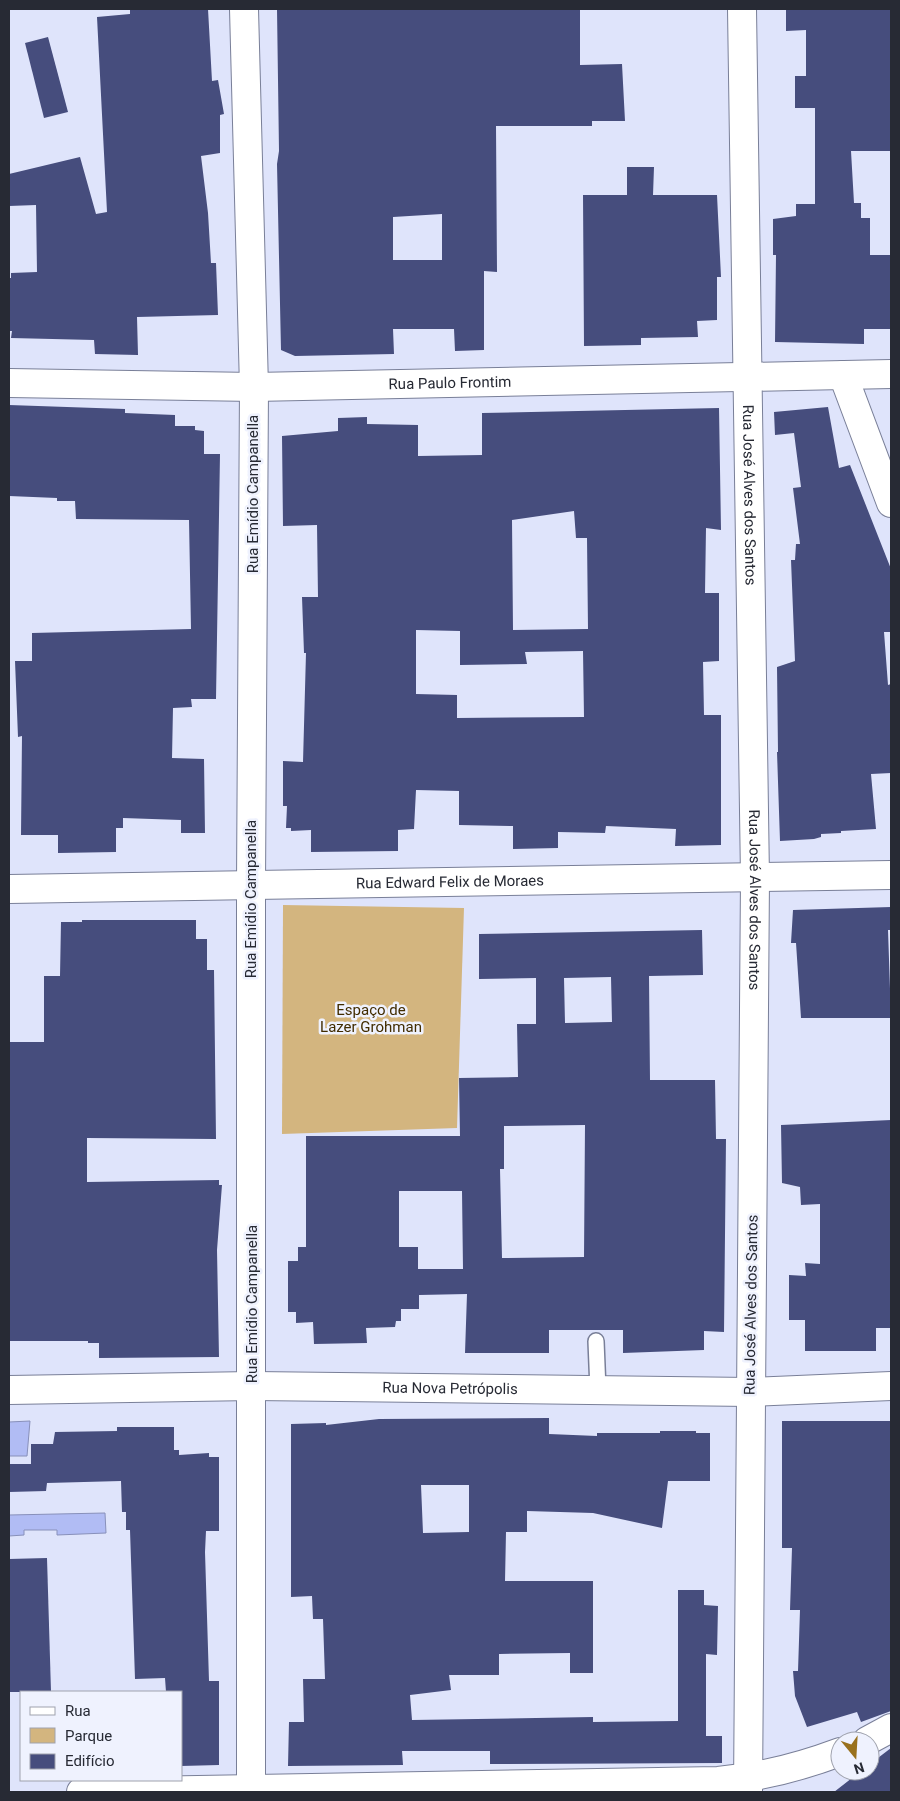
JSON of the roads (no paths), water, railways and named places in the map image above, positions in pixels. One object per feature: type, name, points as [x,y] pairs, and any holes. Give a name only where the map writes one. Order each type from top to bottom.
[{"type":"street","name":"Rua Emídio Campanella","points":[[244,9],[254,387],[251,886],[252,1386],[260,1791]]},
{"type":"street","name":"Rua José Alves dos Santos","points":[[742,9],[746,378],[755,878],[748,1785]]},
{"type":"street","name":"Rua Paulo Frontim","points":[[9,383],[254,387],[891,374]]},
{"type":"street","points":[[843,375],[891,503]]},
{"type":"street","name":"Rua Edward Felix de Moraes","points":[[9,889],[755,878],[891,874]]},
{"type":"street","name":"Rua Nova Petrópolis","points":[[9,1390],[252,1386],[750,1392],[891,1386]]},
{"type":"street","points":[[880,1734],[891,1728]]},
{"type":"street","points":[[81,1792],[260,1791],[718,1781],[748,1785],[830,1756]]},
{"type":"lane","points":[[596,1341],[598,1390]]},
{"type":"water","points":[[30,1421],[27,1456],[9,1456],[9,1422]]},
{"type":"water","points":[[105,1513],[106,1533],[57,1535],[57,1530],[24,1530],[24,1535],[9,1536],[9,1515]]},
{"type":"park label","name":"Espaço de Lazer Grohman","points":[[371,1018]]}]
